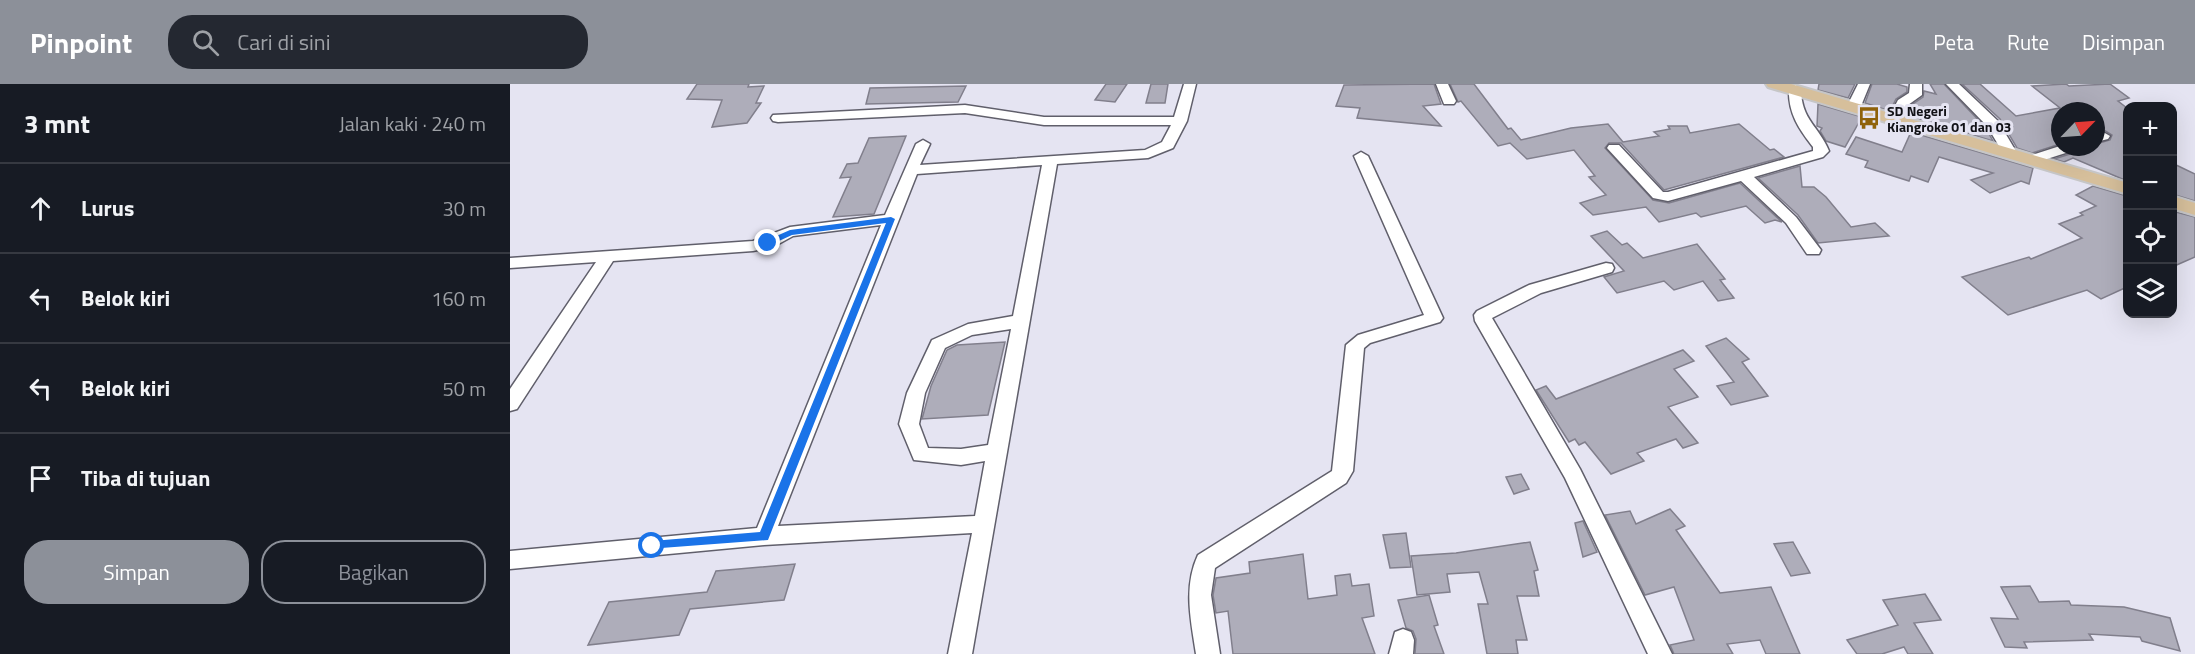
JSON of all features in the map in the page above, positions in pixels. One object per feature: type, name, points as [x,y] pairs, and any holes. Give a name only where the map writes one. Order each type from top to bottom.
[{"type":"main road","points":[[1774,84],[2123,188]]},
{"type":"main road","points":[[2177,204],[2195,209]]},
{"type":"street","points":[[911,170],[1148,154],[1168,145],[1180,121],[1190,84]]},
{"type":"street","points":[[1442,84],[1449,101]]},
{"type":"street","points":[[1854,106],[1864,84]]},
{"type":"street","points":[[1895,119],[1903,103],[1915,95],[1916,84]]},
{"type":"street","points":[[1952,84],[1993,124],[2010,153]]},
{"type":"street","points":[[1614,148],[1662,197],[1814,155],[1822,151],[1799,118],[1794,100],[1795,89]]},
{"type":"street","points":[[778,118],[965,109],[1044,121],[1180,121]]},
{"type":"street","points":[[764,536],[923,144]]},
{"type":"street","points":[[2031,160],[2051,153]]},
{"type":"street","points":[[1208,654],[1201,595],[1202,570],[1206,562],[1339,477],[1343,471],[1355,345],[1364,339],[1434,318],[1361,156]]},
{"type":"street","points":[[960,654],[1050,162]]},
{"type":"street","points":[[1744,175],[1786,214],[1813,250]]},
{"type":"street","points":[[510,263],[753,246],[768,243],[790,232],[891,219]]},
{"type":"street","points":[[510,405],[608,256]]},
{"type":"street","points":[[1606,268],[1535,289],[1483,315],[1484,321],[1573,475],[1660,654]]},
{"type":"street","points":[[997,452],[961,457],[921,455],[909,424],[916,393],[938,344],[968,330],[1020,321]]},
{"type":"street","points":[[510,560],[764,536],[983,524]]},
{"type":"building","points":[[697,84],[764,86],[756,103],[761,103],[747,123],[712,127],[722,100],[687,99]]},
{"type":"building","points":[[1106,84],[1127,84],[1115,102],[1095,100]]},
{"type":"building","points":[[1151,84],[1168,84],[1165,103],[1146,103]]},
{"type":"building","points":[[1434,84],[1441,104],[1423,106],[1441,126],[1357,118],[1360,108],[1336,106],[1344,85]]},
{"type":"building","points":[[1450,84],[1474,84],[1508,129],[1511,128],[1521,140],[1571,128],[1608,124],[1623,142],[1659,136],[1654,132],[1670,129],[1668,126],[1687,126],[1690,133],[1739,124],[1770,150],[1774,149],[1784,157],[1664,190],[1621,143],[1609,143],[1605,148],[1653,200],[1669,203],[1740,183],[1782,222],[1775,220],[1765,223],[1746,206],[1701,217],[1696,213],[1659,222],[1646,207],[1593,215],[1580,203],[1606,195],[1589,177],[1595,176],[1574,150],[1527,159],[1510,143],[1498,146],[1461,101],[1458,102]]},
{"type":"building","points":[[1819,84],[1855,84],[1848,98],[1818,90]]},
{"type":"building","points":[[1872,84],[1897,84],[1907,87],[1907,92],[1896,99],[1890,111],[1865,103]]},
{"type":"building","points":[[1930,84],[1944,84],[1985,127],[1993,141],[1906,115],[1910,106],[1923,97],[1924,91],[1936,94]]},
{"type":"building","points":[[1962,84],[1980,84],[2016,116],[2051,110],[2051,147],[2032,153],[2017,148],[2000,119]]},
{"type":"building","points":[[2110,84],[2129,98],[2118,101],[2123,105],[2123,179],[2073,158],[2064,162],[2054,159],[2063,156],[2105,156],[2105,141],[2110,140],[2112,135],[2105,131],[2105,102],[2052,102],[2032,86]]},
{"type":"building","points":[[966,86],[958,102],[866,104],[870,88]]},
{"type":"building","points":[[1818,104],[1862,117],[1845,147],[1826,141],[1820,131],[1822,128],[1817,126]]},
{"type":"building","points":[[1911,132],[2033,168],[2029,184],[2021,181],[1990,193],[1971,180],[1993,173],[1939,157],[1928,182],[1911,176],[1909,181],[1865,167],[1868,161],[1846,154],[1856,137],[1902,152]]},
{"type":"building","points":[[906,136],[874,214],[833,217],[851,177],[840,178],[847,164],[858,163],[869,138]]},
{"type":"building","points":[[2177,165],[2195,174],[2195,201],[2177,196]]},
{"type":"building","points":[[1800,166],[1802,187],[1814,187],[1826,197],[1851,227],[1875,223],[1889,236],[1818,243],[1798,215],[1758,178]]},
{"type":"building","points":[[2093,186],[2123,195],[2123,289],[2101,299],[2087,290],[2008,315],[1962,277],[2029,257],[2031,259],[2082,238],[2059,224],[2083,215],[2080,213],[2096,206],[2076,195]]},
{"type":"building","points":[[2177,212],[2195,217],[2195,257],[2177,265]]},
{"type":"building","points":[[1607,231],[1622,245],[1627,243],[1643,258],[1697,244],[1725,279],[1720,280],[1734,298],[1718,301],[1703,281],[1674,290],[1664,281],[1617,293],[1604,277],[1624,271],[1591,236]]},
{"type":"building","points":[[1726,338],[1749,359],[1742,362],[1768,396],[1731,405],[1717,386],[1734,382],[1706,346]]},
{"type":"building","points":[[1005,342],[988,415],[922,419],[931,386],[947,350],[957,345]]},
{"type":"building","points":[[1683,350],[1694,361],[1674,369],[1698,397],[1668,407],[1698,443],[1683,448],[1676,439],[1637,453],[1644,461],[1611,474],[1585,442],[1579,445],[1575,439],[1569,442],[1536,390],[1546,386],[1556,399]]},
{"type":"building","points":[[1521,474],[1529,489],[1514,494],[1506,477]]},
{"type":"building","points":[[1670,509],[1685,526],[1676,530],[1720,593],[1771,587],[1800,654],[1766,654],[1760,640],[1727,644],[1733,654],[1674,654],[1670,645],[1694,640],[1674,587],[1645,595],[1605,515],[1630,511],[1636,524]]},
{"type":"building","points":[[1583,521],[1597,552],[1583,557],[1575,523]]},
{"type":"building","points":[[1406,533],[1411,567],[1390,568],[1383,535]]},
{"type":"building","points":[[1530,542],[1538,570],[1534,571],[1539,596],[1517,596],[1527,640],[1516,640],[1518,654],[1487,654],[1478,604],[1488,604],[1479,572],[1447,574],[1450,592],[1417,595],[1411,556],[1456,553]]},
{"type":"building","points":[[1793,542],[1810,573],[1791,576],[1774,544]]},
{"type":"building","points":[[1303,554],[1308,599],[1337,595],[1335,576],[1350,574],[1352,586],[1369,584],[1374,616],[1362,618],[1375,654],[1233,654],[1228,611],[1216,613],[1213,595],[1216,578],[1250,573],[1249,562]]},
{"type":"building","points":[[795,564],[784,600],[690,609],[679,635],[588,645],[609,602],[707,592],[716,571]]},
{"type":"building","points":[[2030,586],[2039,602],[2069,601],[2071,605],[2124,607],[2170,618],[2180,651],[2142,641],[2140,637],[2089,634],[2093,640],[2024,642],[2027,648],[2005,647],[1991,618],[2018,619],[2001,587]]},
{"type":"building","points":[[1925,594],[1941,620],[1914,623],[1933,654],[1908,654],[1904,647],[1882,654],[1857,654],[1847,640],[1898,625],[1883,600]]},
{"type":"building","points":[[1429,595],[1438,625],[1434,626],[1444,654],[1415,654],[1416,639],[1413,631],[1406,628],[1398,600]]},
{"type":"place","name":"SD Negeri Kiangroke 01 dan 03","points":[[1869,118]]},
{"type":"route","points":[[652,546],[764,536],[891,219],[790,232],[768,243]]}]
